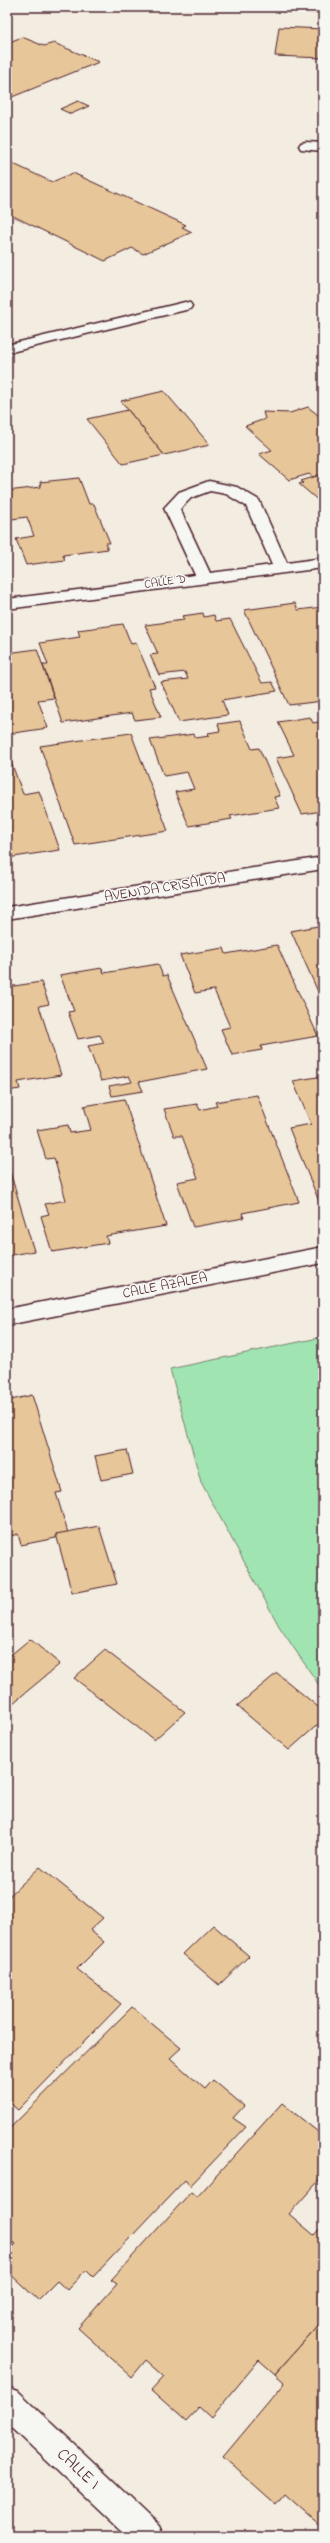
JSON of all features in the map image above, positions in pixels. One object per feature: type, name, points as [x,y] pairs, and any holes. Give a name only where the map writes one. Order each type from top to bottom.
[{"type":"street","points":[[285,7],[323,8]]},
{"type":"street","points":[[306,146],[323,147]]},
{"type":"street","points":[[7,349],[185,306]]},
{"type":"street","points":[[204,577],[172,508],[185,495],[209,486],[231,490],[253,503],[281,567]]},
{"type":"street","name":"CALLE D","points":[[7,604],[281,567],[323,563]]},
{"type":"street","name":"AVENIDA CRISÁLIDA","points":[[7,913],[323,863]]},
{"type":"street","name":"CALLE AZALEA","points":[[7,1317],[323,1255]]},
{"type":"street","name":"CALLE I","points":[[7,2402],[148,2536]]},
{"type":"green space","points":[[323,1337],[323,1691],[279,1626],[201,1482],[170,1369]]},
{"type":"building","points":[[279,27],[323,29],[323,58],[275,56]]},
{"type":"building","points":[[22,37],[44,46],[54,43],[99,62],[7,99],[7,43]]},
{"type":"building","points":[[78,101],[89,106],[71,114],[60,109]]},
{"type":"building","points":[[7,161],[52,182],[73,173],[186,225],[182,227],[192,232],[143,254],[132,248],[105,261],[7,213]]},
{"type":"building","points":[[164,391],[210,445],[164,455],[121,401]]},
{"type":"building","points":[[308,407],[323,419],[323,474],[313,477],[309,474],[289,480],[259,454],[272,450],[245,426],[265,419],[263,412],[290,413]]},
{"type":"building","points":[[128,410],[164,455],[123,464],[87,419]]},
{"type":"building","points":[[323,474],[323,501],[320,502],[299,484],[303,483],[301,481]]},
{"type":"building","points":[[79,478],[89,504],[94,504],[110,543],[105,543],[108,549],[63,555],[65,560],[26,565],[16,539],[34,536],[27,517],[12,519],[7,504],[7,491],[41,487],[40,482]]},
{"type":"building","points":[[295,603],[298,610],[323,607],[323,701],[289,705],[244,610]]},
{"type":"building","points":[[203,613],[204,617],[214,615],[216,621],[230,619],[262,683],[272,682],[277,691],[222,700],[228,715],[179,722],[161,682],[188,679],[185,672],[159,675],[150,655],[158,654],[145,625],[184,620],[182,616]]},
{"type":"building","points":[[123,624],[131,644],[136,643],[155,687],[149,688],[161,717],[135,720],[132,713],[63,723],[43,665],[48,665],[40,643],[80,637],[78,630]]},
{"type":"building","points":[[37,649],[54,698],[38,700],[48,728],[7,734],[7,653]]},
{"type":"building","points":[[310,717],[313,723],[323,721],[323,811],[302,814],[276,758],[294,755],[278,722]]},
{"type":"building","points":[[240,721],[252,749],[259,748],[280,796],[274,797],[279,808],[230,816],[232,819],[189,826],[175,792],[194,789],[187,772],[164,776],[150,740],[194,734],[196,738],[209,736],[208,733],[220,731],[218,724]]},
{"type":"building","points":[[131,733],[168,831],[75,845],[40,746]]},
{"type":"building","points":[[7,751],[23,794],[39,791],[60,850],[7,858]]},
{"type":"building","points":[[323,925],[323,1003],[291,931]]},
{"type":"building","points":[[277,945],[318,1036],[261,1046],[262,1050],[232,1055],[221,1029],[230,1027],[214,990],[195,993],[180,955],[224,948],[226,954]]},
{"type":"building","points":[[158,964],[163,976],[167,975],[207,1069],[139,1082],[143,1091],[112,1096],[109,1086],[132,1082],[129,1076],[101,1081],[88,1046],[104,1043],[100,1035],[78,1039],[68,1012],[74,1011],[60,975],[102,968],[104,973]]},
{"type":"building","points":[[41,982],[49,1004],[39,1006],[61,1075],[18,1082],[20,1089],[7,1091],[7,987]]},
{"type":"building","points":[[323,1076],[323,1211],[289,1128],[311,1124],[293,1081]]},
{"type":"building","points":[[257,1095],[299,1202],[242,1213],[244,1218],[193,1227],[177,1182],[198,1178],[182,1136],[174,1136],[164,1109],[197,1104],[200,1110],[217,1106],[215,1102]]},
{"type":"building","points":[[124,1099],[166,1226],[106,1236],[108,1243],[52,1252],[41,1216],[49,1214],[45,1204],[66,1200],[54,1158],[46,1159],[37,1130],[68,1125],[70,1133],[91,1130],[84,1106]]},
{"type":"building","points":[[7,1162],[34,1251],[7,1256]]},
{"type":"building","points":[[32,1395],[62,1492],[56,1493],[68,1533],[56,1534],[56,1538],[21,1545],[18,1534],[7,1537],[7,1401]]},
{"type":"building","points":[[127,1450],[133,1474],[101,1480],[95,1456]]},
{"type":"building","points":[[99,1526],[117,1584],[72,1593],[56,1534]]},
{"type":"building","points":[[30,1639],[60,1664],[7,1708],[7,1658]]},
{"type":"building","points":[[105,1650],[185,1712],[154,1740],[74,1678]]},
{"type":"building","points":[[277,1673],[323,1711],[323,1720],[289,1750],[237,1706]]},
{"type":"building","points":[[40,1867],[103,1918],[90,1930],[104,1942],[77,1969],[121,2004],[18,2110],[7,2101],[7,1898]]},
{"type":"building","points":[[213,1925],[249,1956],[219,1985],[183,1954]]},
{"type":"building","points":[[132,2007],[181,2048],[170,2058],[205,2089],[213,2080],[244,2106],[233,2118],[246,2127],[190,2186],[185,2180],[93,2277],[86,2270],[67,2290],[57,2281],[38,2300],[7,2271],[7,2253],[16,2244],[7,2239],[7,2131]]},
{"type":"building","points":[[282,2103],[323,2136],[323,2176],[289,2214],[314,2235],[323,2225],[323,2320],[275,2374],[259,2360],[211,2418],[199,2407],[186,2421],[151,2390],[164,2376],[146,2360],[132,2377],[78,2328],[117,2284],[111,2280],[191,2192],[197,2197]]},
{"type":"building","points":[[323,2320],[323,2529],[285,2495],[277,2505],[223,2457],[285,2383],[275,2374]]}]
